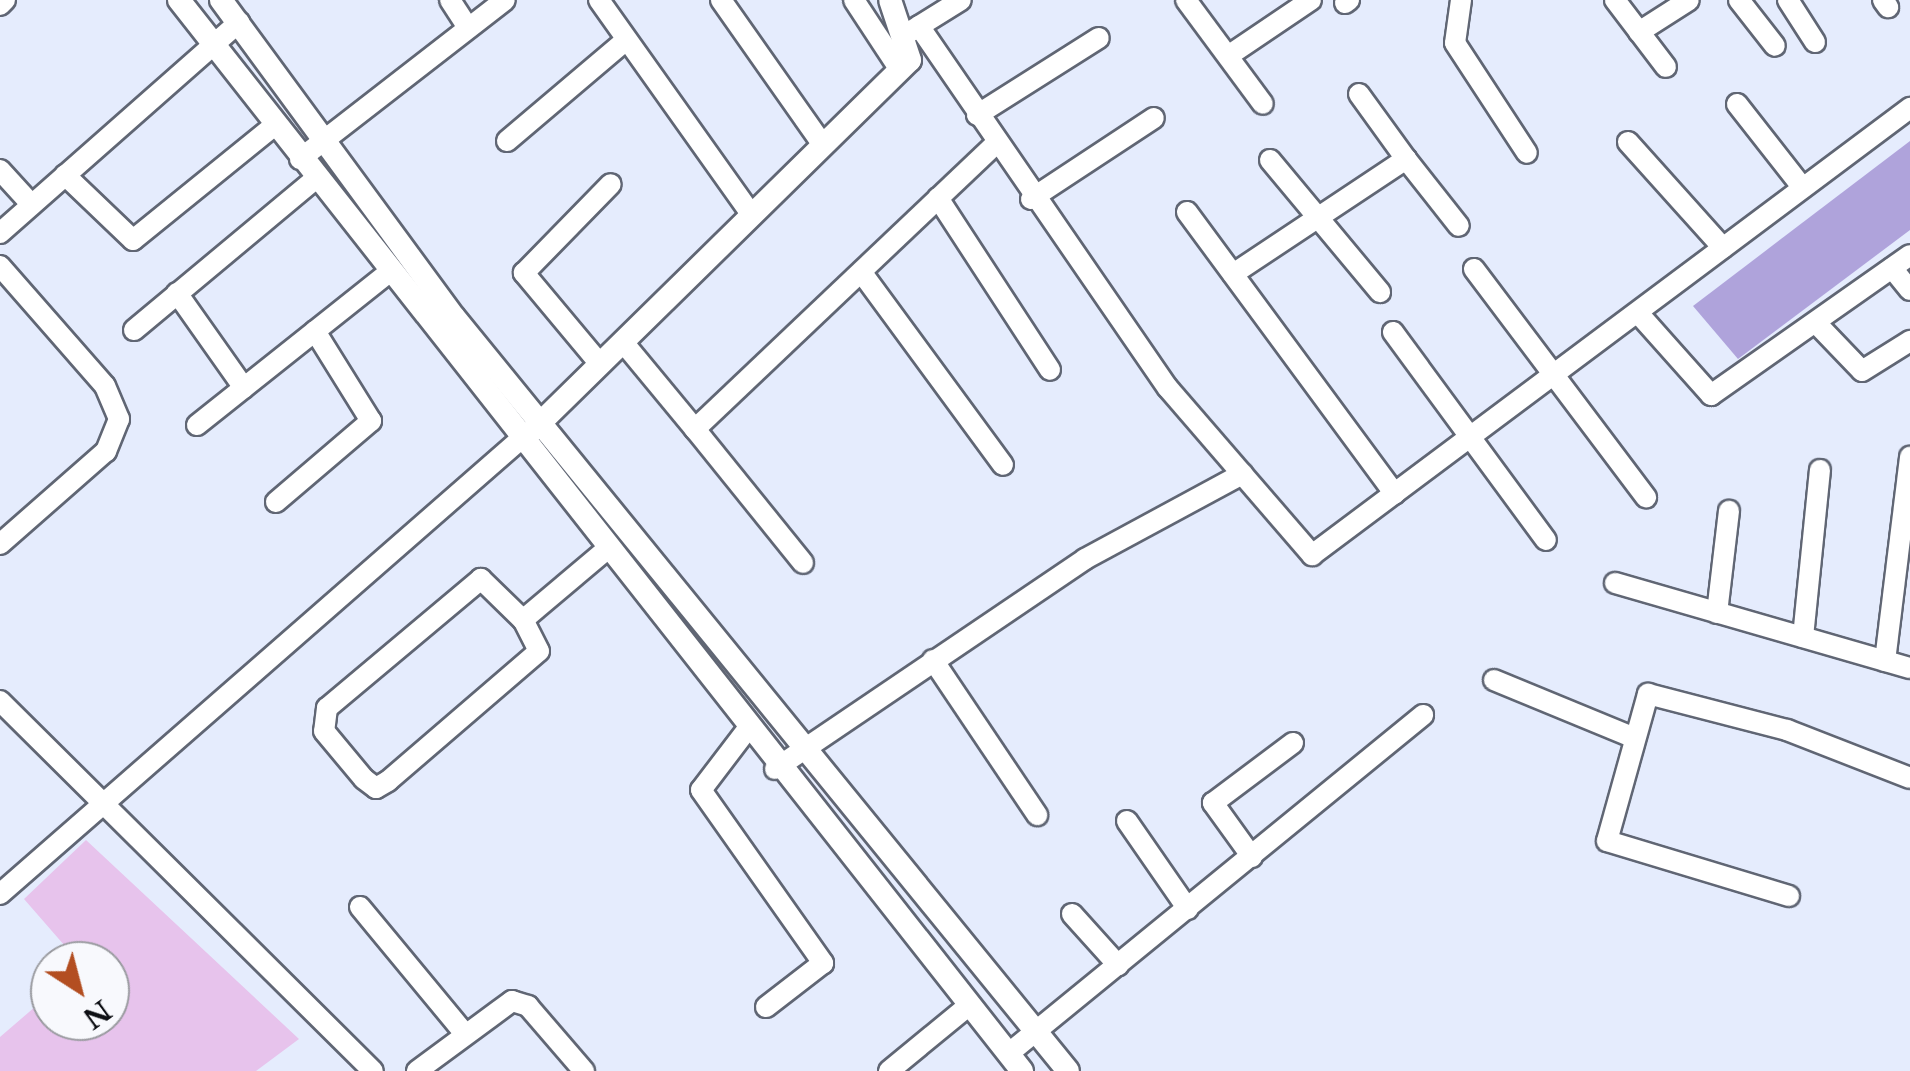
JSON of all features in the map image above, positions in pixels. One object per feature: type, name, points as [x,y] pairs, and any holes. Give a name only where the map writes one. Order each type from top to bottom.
[{"type":"street","points":[[180,0],[387,274],[522,438],[776,769],[1015,1063],[1036,1032],[1423,714]]},
{"type":"street","points":[[221,0],[543,422],[1068,1071]]},
{"type":"street","points":[[450,0],[468,28]]},
{"type":"street","points":[[300,159],[505,0]]},
{"type":"street","points":[[599,0],[752,214]]},
{"type":"street","points":[[721,0],[823,145]]},
{"type":"street","points":[[854,0],[900,70]]},
{"type":"street","points":[[890,0],[977,115],[1031,199],[1242,474],[1312,555],[1469,443],[1910,108]]},
{"type":"street","points":[[911,31],[961,0]]},
{"type":"street","points":[[1186,0],[1262,104]]},
{"type":"street","points":[[1228,56],[1311,0]]},
{"type":"street","points":[[1461,0],[1455,43],[1528,153]]},
{"type":"street","points":[[1616,0],[1666,67]]},
{"type":"street","points":[[1639,32],[1689,0]]},
{"type":"street","points":[[1739,0],[1775,46]]},
{"type":"street","points":[[1788,0],[1816,42]]},
{"type":"street","points":[[0,233],[239,22]]},
{"type":"street","points":[[0,894],[96,805],[543,422],[910,60],[911,31]]},
{"type":"street","points":[[977,115],[1099,38]]},
{"type":"street","points":[[507,141],[626,40]]},
{"type":"street","points":[[1359,94],[1459,226]]},
{"type":"street","points":[[1737,104],[1802,187]]},
{"type":"street","points":[[1031,199],[1154,118]]},
{"type":"street","points":[[65,175],[133,240],[275,125]]},
{"type":"street","points":[[1628,142],[1723,248]]},
{"type":"street","points":[[695,429],[995,144]]},
{"type":"street","points":[[1233,274],[1406,158]]},
{"type":"street","points":[[1270,160],[1380,292]]},
{"type":"street","points":[[0,170],[32,205]]},
{"type":"street","points":[[134,330],[315,179]]},
{"type":"street","points":[[600,364],[524,274],[611,184]]},
{"type":"street","points":[[938,198],[1050,370]]},
{"type":"street","points":[[1188,212],[1394,494]]},
{"type":"street","points":[[1638,314],[1711,395],[1910,255]]},
{"type":"street","points":[[0,266],[105,386],[119,419],[106,451],[0,544]]},
{"type":"street","points":[[1892,268],[1910,290]]},
{"type":"street","points":[[1474,269],[1646,498]]},
{"type":"street","points":[[198,425],[387,274]]},
{"type":"street","points":[[862,274],[1003,464]]},
{"type":"street","points":[[178,293],[244,388]]},
{"type":"street","points":[[1816,323],[1862,371],[1910,340]]},
{"type":"street","points":[[276,502],[373,414],[315,331]]},
{"type":"street","points":[[1393,332],[1469,443],[1546,540]]},
{"type":"street","points":[[623,342],[803,563]]},
{"type":"street","points":[[1885,661],[1910,457]]},
{"type":"street","points":[[1803,638],[1820,470]]},
{"type":"street","points":[[776,769],[803,746],[1085,560],[1242,474]]},
{"type":"street","points":[[1717,613],[1729,510]]},
{"type":"street","points":[[523,620],[607,549]]},
{"type":"street","points":[[482,579],[523,620],[539,651],[376,788],[324,731],[327,708],[482,579]]},
{"type":"street","points":[[1615,583],[1910,668]]},
{"type":"street","points":[[933,660],[1037,815]]},
{"type":"street","points":[[1494,680],[1634,738]]},
{"type":"street","points":[[1790,896],[1613,848],[1604,834],[1648,694],[1787,730],[1910,778]]},
{"type":"street","points":[[0,701],[96,805],[373,1071]]},
{"type":"street","points":[[746,731],[701,790],[822,957],[766,1008]]},
{"type":"street","points":[[1252,857],[1212,802],[1293,743]]},
{"type":"street","points":[[1127,821],[1188,909]]},
{"type":"street","points":[[360,907],[465,1034]]},
{"type":"street","points":[[1072,914],[1118,965]]},
{"type":"street","points":[[417,1071],[465,1034],[521,1001],[584,1071]]},
{"type":"street","points":[[889,1071],[968,1006]]},
{"type":"shaded area","points":[[86,840],[299,1039],[256,1071],[0,1071],[0,1037],[30,1011],[30,1041],[130,1041],[130,941],[61,941],[24,899]]},
{"type":"building","points":[[1910,141],[1910,230],[1738,359],[1693,306]]}]
